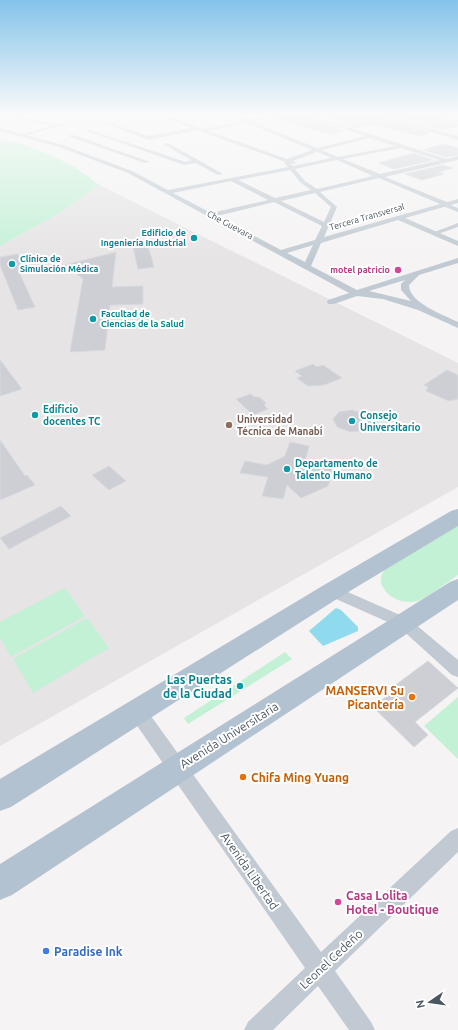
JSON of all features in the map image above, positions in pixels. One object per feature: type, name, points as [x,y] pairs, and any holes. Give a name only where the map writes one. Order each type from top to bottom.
[{"type":"main road","points":[[0,796],[332,591],[458,516]]},
{"type":"main road","name":"Avenida Universitaria","points":[[0,883],[458,588]]},
{"type":"street","name":"Che Guevara","points":[[108,163],[123,169],[211,215],[356,293],[387,296],[421,306],[458,324]]},
{"type":"street","points":[[123,169],[143,163]]},
{"type":"street","points":[[199,163],[220,174]]},
{"type":"street","points":[[288,163],[303,182],[334,207],[307,266]]},
{"type":"street","points":[[293,163],[302,166]]},
{"type":"street","points":[[167,192],[317,163]]},
{"type":"street","points":[[348,163],[458,210]]},
{"type":"street","points":[[211,215],[438,163]]},
{"type":"street","points":[[231,179],[325,225]]},
{"type":"street","name":"Tercera Transversal","points":[[281,252],[458,201]]},
{"type":"street","points":[[399,218],[458,244]]},
{"type":"street","points":[[435,233],[458,226]]},
{"type":"street","points":[[332,302],[458,260]]},
{"type":"street","points":[[418,273],[405,284],[405,290],[421,306]]},
{"type":"street","points":[[332,591],[404,623],[458,670]]},
{"type":"street","name":"Avenida Libertad","points":[[137,711],[363,1030]]},
{"type":"street","name":"Leonel Cedeño","points":[[256,1030],[458,838]]},
{"type":"shaded area","name":"Universidad Técnica de Manabí","points":[[99,185],[458,363],[458,487],[0,746],[0,246],[56,215]]},
{"type":"green space","points":[[0,163],[67,163],[99,185],[56,215],[0,246]]},
{"type":"green space","points":[[458,524],[458,575],[418,601],[409,602],[399,600],[387,593],[382,586],[381,581],[382,574],[385,569]]},
{"type":"green space","points":[[65,588],[85,616],[11,657],[0,638],[0,622]]},
{"type":"green space","points":[[87,618],[109,648],[33,693],[13,659]]},
{"type":"green space","points":[[285,652],[292,659],[188,724],[184,718]]},
{"type":"green space","points":[[458,697],[458,759],[424,726]]},
{"type":"water","points":[[336,608],[341,610],[358,627],[358,631],[323,646],[309,631]]},
{"type":"building","points":[[379,163],[420,163],[394,169]]},
{"type":"building","points":[[443,165],[453,168],[438,172],[444,174],[422,180],[405,174]]},
{"type":"building","points":[[142,245],[149,249],[154,267],[138,269],[133,247]]},
{"type":"building","points":[[116,252],[112,287],[143,286],[143,304],[110,305],[105,350],[70,352],[83,279],[65,265]]},
{"type":"building","points":[[18,254],[26,269],[18,270],[35,307],[18,310],[0,265],[0,257]]},
{"type":"building","points":[[0,360],[22,389],[0,396]]},
{"type":"building","points":[[313,364],[317,367],[323,365],[342,378],[324,385],[308,386],[297,378],[302,376],[295,371]]},
{"type":"building","points":[[447,370],[458,375],[458,399],[449,401],[426,391],[428,387],[424,385]]},
{"type":"building","points":[[251,394],[254,397],[259,397],[266,403],[264,405],[268,409],[253,415],[236,399]]},
{"type":"building","name":"Consejo Universitario","points":[[352,410],[365,414],[371,423],[365,430],[351,432],[337,427],[333,419],[339,412]]},
{"type":"building","points":[[0,440],[25,476],[27,475],[35,485],[0,500]]},
{"type":"building","name":"Departamento de Talento Humano","points":[[290,442],[309,446],[305,461],[334,466],[328,486],[301,498],[287,485],[283,499],[262,496],[268,477],[240,473],[245,461],[267,465],[285,456]]},
{"type":"building","points":[[109,466],[126,481],[109,490],[92,475]]},
{"type":"building","points":[[61,506],[71,516],[9,549],[0,538]]},
{"type":"building","points":[[428,661],[458,688],[415,722],[428,735],[414,747],[373,707],[392,692],[390,689]]},
{"type":"place","name":"Edificio de Ingeniería Industrial","points":[[194,238]]},
{"type":"place","name":"Clínica de Simulación Médica","points":[[12,264]]},
{"type":"place","name":"motel patricio","points":[[398,270]]},
{"type":"place","name":"Facultad de Ciencias de la Salud","points":[[93,319]]},
{"type":"place","name":"Edificio docentes TC","points":[[35,415]]},
{"type":"place","name":"Consejo Universitario","points":[[352,421]]},
{"type":"place","name":"Universidad Técnica de Manabí","points":[[229,425]]},
{"type":"place","name":"Departamento de Talento Humano","points":[[287,469]]},
{"type":"place","name":"Las Puertas de la Ciudad","points":[[240,686]]},
{"type":"place","name":"MANSERVI Su Picantería","points":[[412,697]]},
{"type":"place","name":"Chifa Ming Yuang","points":[[243,777]]},
{"type":"place","name":"Casa Lolita Hotel - Boutique","points":[[338,902]]},
{"type":"place","name":"Paradise Ink","points":[[46,951]]}]
